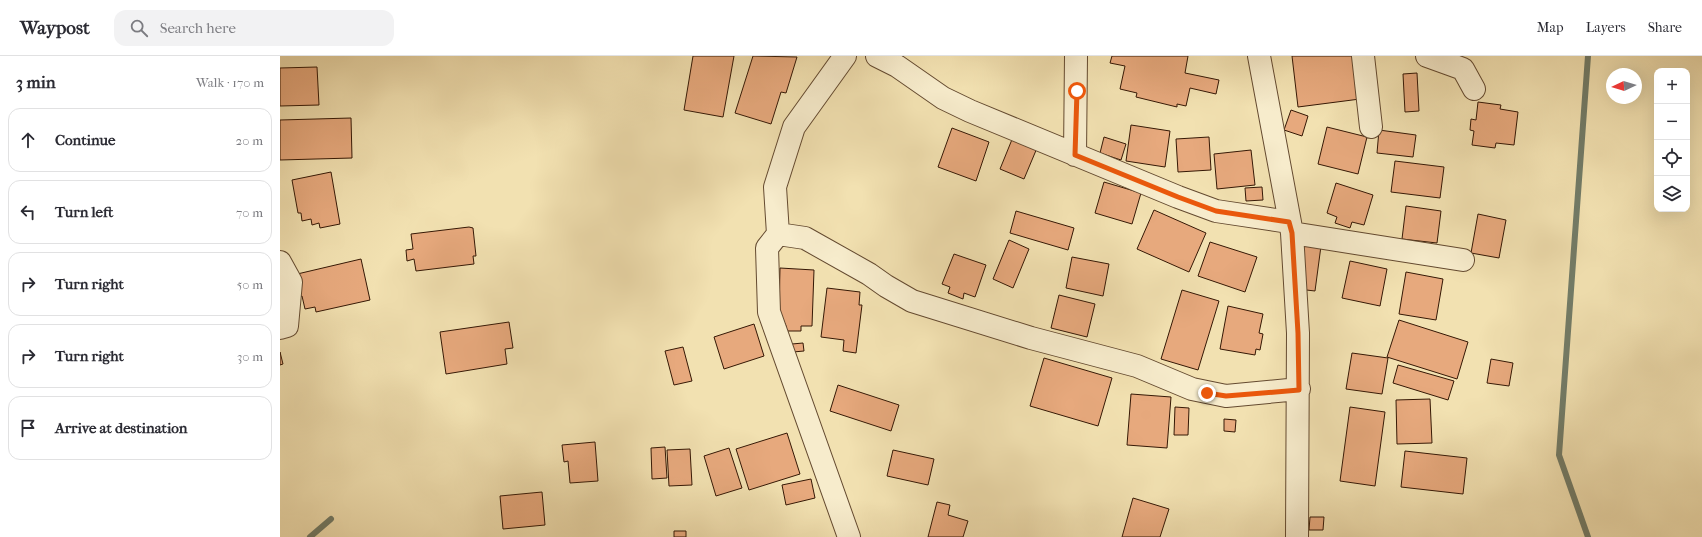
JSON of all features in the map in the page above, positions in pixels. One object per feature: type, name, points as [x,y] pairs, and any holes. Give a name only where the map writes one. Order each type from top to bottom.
[{"type":"street","points":[[845,56],[794,127],[775,187],[778,234],[767,248],[769,312],[849,537]]},
{"type":"street","points":[[877,56],[897,66],[943,98],[970,111],[1178,197],[1216,211],[1462,260]]},
{"type":"street","points":[[1075,155],[1076,56]]},
{"type":"street","points":[[1260,56],[1291,227],[1298,333],[1299,390],[1297,537]]},
{"type":"street","points":[[1363,56],[1371,127]]},
{"type":"street","points":[[1427,56],[1463,69],[1474,89]]},
{"type":"street","points":[[778,234],[805,238],[869,274],[912,301],[1031,338],[1137,366],[1192,389],[1226,396],[1299,390]]},
{"type":"street","points":[[280,262],[291,282],[286,326],[280,328]]},
{"type":"building","points":[[693,56],[734,56],[723,117],[684,110]]},
{"type":"building","points":[[753,56],[797,57],[786,93],[781,92],[771,124],[735,113]]},
{"type":"building","points":[[1112,56],[1188,56],[1185,73],[1219,80],[1216,94],[1190,88],[1186,106],[1177,104],[1177,107],[1136,97],[1137,93],[1120,89],[1125,66],[1110,63]]},
{"type":"building","points":[[1292,56],[1354,56],[1360,99],[1298,107]]},
{"type":"building","points":[[317,67],[319,105],[280,106],[280,68]]},
{"type":"building","points":[[1417,73],[1419,111],[1405,112],[1403,74]]},
{"type":"building","points":[[1478,102],[1501,105],[1500,109],[1518,112],[1514,145],[1496,143],[1495,148],[1472,145],[1474,131],[1470,130],[1471,119],[1476,120]]},
{"type":"building","points":[[1291,110],[1308,116],[1302,136],[1284,130]]},
{"type":"building","points":[[351,118],[352,158],[280,160],[280,120]]},
{"type":"building","points":[[1131,125],[1170,131],[1165,167],[1126,161]]},
{"type":"building","points":[[1327,127],[1367,137],[1358,174],[1318,164]]},
{"type":"building","points":[[952,128],[989,142],[976,181],[938,167]]},
{"type":"building","points":[[1379,130],[1416,135],[1413,157],[1377,153]]},
{"type":"building","points":[[1013,137],[1037,148],[1024,179],[1000,169]]},
{"type":"building","points":[[1104,137],[1126,144],[1121,160],[1100,153]]},
{"type":"building","points":[[1209,137],[1211,170],[1178,172],[1176,139]]},
{"type":"building","points":[[1251,150],[1255,185],[1217,189],[1214,154]]},
{"type":"building","points":[[1395,161],[1444,167],[1440,198],[1391,192]]},
{"type":"building","points":[[331,172],[340,224],[320,228],[319,223],[312,225],[311,219],[302,221],[301,213],[298,213],[292,180]]},
{"type":"building","points":[[1104,182],[1141,193],[1132,224],[1095,213]]},
{"type":"building","points":[[1336,183],[1373,195],[1364,225],[1352,222],[1350,228],[1335,223],[1337,217],[1327,213]]},
{"type":"building","points":[[1262,187],[1263,200],[1246,201],[1245,188]]},
{"type":"building","points":[[1406,206],[1441,211],[1437,243],[1402,239]]},
{"type":"building","points":[[1154,210],[1206,233],[1189,272],[1137,249]]},
{"type":"building","points":[[1016,211],[1074,228],[1068,250],[1010,233]]},
{"type":"building","points":[[1478,214],[1506,220],[1499,258],[1471,253]]},
{"type":"building","points":[[469,227],[473,228],[476,256],[473,256],[474,264],[416,271],[414,259],[407,261],[406,250],[413,249],[411,234]]},
{"type":"building","points":[[1009,240],[1029,249],[1013,288],[993,279]]},
{"type":"building","points":[[1210,242],[1257,257],[1245,292],[1198,276]]},
{"type":"building","points":[[1304,244],[1321,246],[1315,291],[1298,289]]},
{"type":"building","points":[[954,254],[986,265],[975,297],[964,293],[963,299],[948,293],[950,287],[942,284]]},
{"type":"building","points":[[1072,257],[1109,264],[1103,296],[1066,288]]},
{"type":"building","points":[[361,259],[370,300],[316,312],[315,307],[305,309],[302,296],[298,297],[293,275]]},
{"type":"building","points":[[1350,261],[1387,269],[1380,306],[1342,298]]},
{"type":"building","points":[[780,268],[814,270],[812,326],[801,326],[801,331],[787,331],[779,310]]},
{"type":"building","points":[[1406,272],[1443,279],[1436,320],[1399,314]]},
{"type":"building","points":[[827,288],[860,292],[859,305],[862,305],[856,353],[843,351],[844,340],[821,337]]},
{"type":"building","points":[[1182,290],[1219,301],[1198,370],[1161,359]]},
{"type":"building","points":[[1059,295],[1095,304],[1087,337],[1051,328]]},
{"type":"building","points":[[1228,306],[1263,314],[1259,333],[1263,334],[1260,350],[1256,349],[1255,355],[1220,349]]},
{"type":"building","points":[[1399,320],[1468,342],[1457,379],[1387,357]]},
{"type":"building","points":[[509,322],[513,348],[505,349],[507,364],[446,374],[440,332]]},
{"type":"building","points":[[754,324],[764,356],[724,369],[714,337]]},
{"type":"building","points":[[803,343],[804,351],[793,352],[792,344]]},
{"type":"building","points":[[683,347],[692,381],[674,385],[665,351]]},
{"type":"building","points":[[280,352],[283,364],[280,365]]},
{"type":"building","points":[[1352,353],[1388,358],[1382,394],[1346,389]]},
{"type":"building","points":[[1044,358],[1112,378],[1098,426],[1030,406]]},
{"type":"building","points":[[1491,359],[1513,363],[1509,386],[1487,383]]},
{"type":"building","points":[[1398,365],[1454,381],[1448,400],[1393,383]]},
{"type":"building","points":[[838,385],[899,405],[891,431],[830,411]]},
{"type":"building","points":[[1131,394],[1171,397],[1167,448],[1127,445]]},
{"type":"building","points":[[1430,399],[1432,443],[1397,444],[1396,400]]},
{"type":"building","points":[[1175,407],[1189,408],[1188,435],[1174,435]]},
{"type":"building","points":[[1350,407],[1385,412],[1375,486],[1340,481]]},
{"type":"building","points":[[1224,419],[1236,420],[1235,432],[1224,431]]},
{"type":"building","points":[[787,433],[800,474],[749,490],[736,449]]},
{"type":"building","points":[[595,442],[598,481],[570,483],[568,461],[564,462],[562,445]]},
{"type":"building","points":[[665,447],[667,478],[652,479],[651,448]]},
{"type":"building","points":[[729,448],[742,488],[716,496],[704,456]]},
{"type":"building","points":[[690,449],[692,485],[669,486],[667,450]]},
{"type":"building","points":[[893,450],[934,459],[928,485],[887,476]]},
{"type":"building","points":[[1405,451],[1467,458],[1463,494],[1401,487]]},
{"type":"building","points":[[811,479],[815,498],[786,505],[782,485]]},
{"type":"building","points":[[542,492],[545,525],[503,529],[500,496]]},
{"type":"building","points":[[1133,498],[1169,509],[1160,537],[1122,537]]},
{"type":"building","points":[[937,502],[950,505],[948,515],[968,521],[963,537],[928,537]]},
{"type":"building","points":[[1310,517],[1324,517],[1323,530],[1309,530]]},
{"type":"building","points":[[674,531],[686,531],[686,537],[674,537]]},
{"type":"waterway","points":[[1588,56],[1559,455],[1588,537]]},
{"type":"waterway","points":[[310,537],[331,519]]},
{"type":"route","points":[[1077,91],[1075,155],[1216,211],[1289,222],[1292,233],[1298,333],[1299,390],[1226,396],[1207,393]]}]
